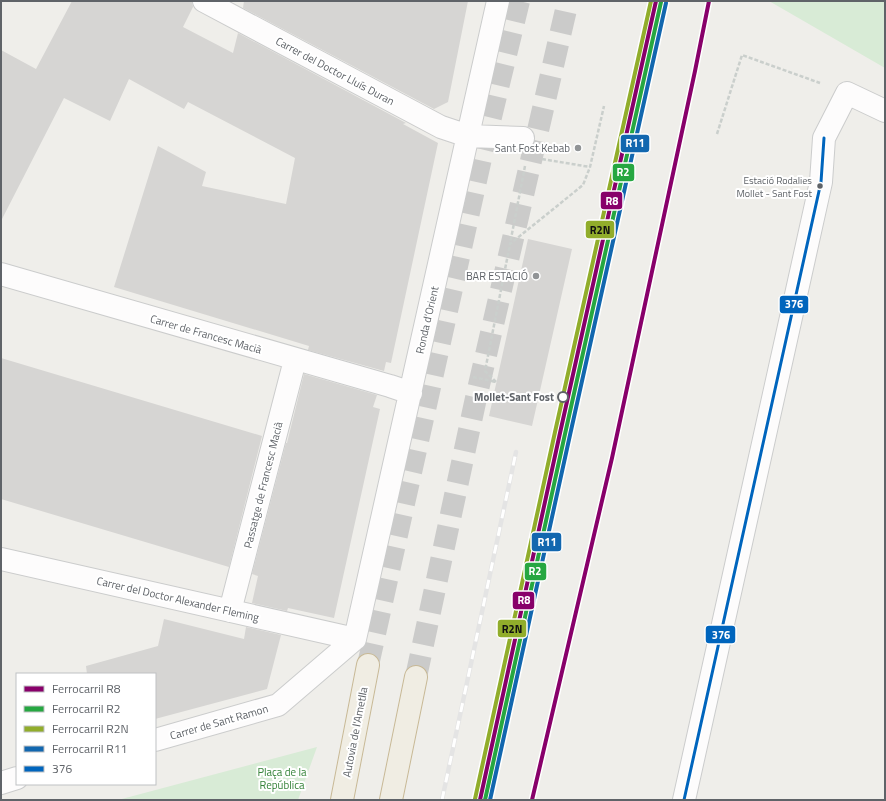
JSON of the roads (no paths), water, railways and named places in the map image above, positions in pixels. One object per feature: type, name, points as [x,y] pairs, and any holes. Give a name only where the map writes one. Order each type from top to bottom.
[{"type":"highway","name":"Autovia de l'Ametlla","points":[[342,800],[368,665]]},
{"type":"highway","points":[[391,800],[416,677]]},
{"type":"highway","points":[[333,800],[349,760]]},
{"type":"street","name":"Carrer del Doctor Lluís Duran","points":[[204,1],[441,127],[468,136],[525,147]]},
{"type":"street","name":"Ronda d'Orient","points":[[355,640],[498,1]]},
{"type":"street","points":[[684,800],[821,182],[824,138],[847,93],[885,111]]},
{"type":"street","name":"Carrer de Francesc Macià","points":[[1,274],[410,393]]},
{"type":"street","name":"Passatge de Francesc Macià","points":[[230,611],[295,360]]},
{"type":"street","name":"Carrer del Doctor Alexander Fleming","points":[[1,559],[355,640]]},
{"type":"street","name":"Carrer de Sant Ramon","points":[[156,740],[278,705],[355,640]]},
{"type":"street","points":[[1,783],[16,778]]},
{"type":"tunnel","points":[[368,665],[482,154],[519,1]]},
{"type":"tunnel","points":[[416,677],[476,398],[568,1]]},
{"type":"railway","points":[[442,800],[516,452]]},
{"type":"rail line","name":"R2N","points":[[475,799],[651,1]]},
{"type":"rail line","name":"R8","points":[[480,800],[656,1]]},
{"type":"rail line","name":"R8","points":[[532,800],[612,458],[709,1]]},
{"type":"rail line","name":"R2","points":[[485,800],[661,2]]},
{"type":"rail line","name":"R11","points":[[490,800],[666,3]]},
{"type":"place","name":"Sant Fost Kebab","points":[[578,148]]},
{"type":"place","name":"Estació Rodalies Mollet - Sant Fost","points":[[820,186]]},
{"type":"place","name":"BAR ESTACIÓ","points":[[536,276]]},
{"type":"place","name":"Mollet-Sant Fost","points":[[563,397]]},
{"type":"park label","name":"Plaça de la República","points":[[282,778]]}]
